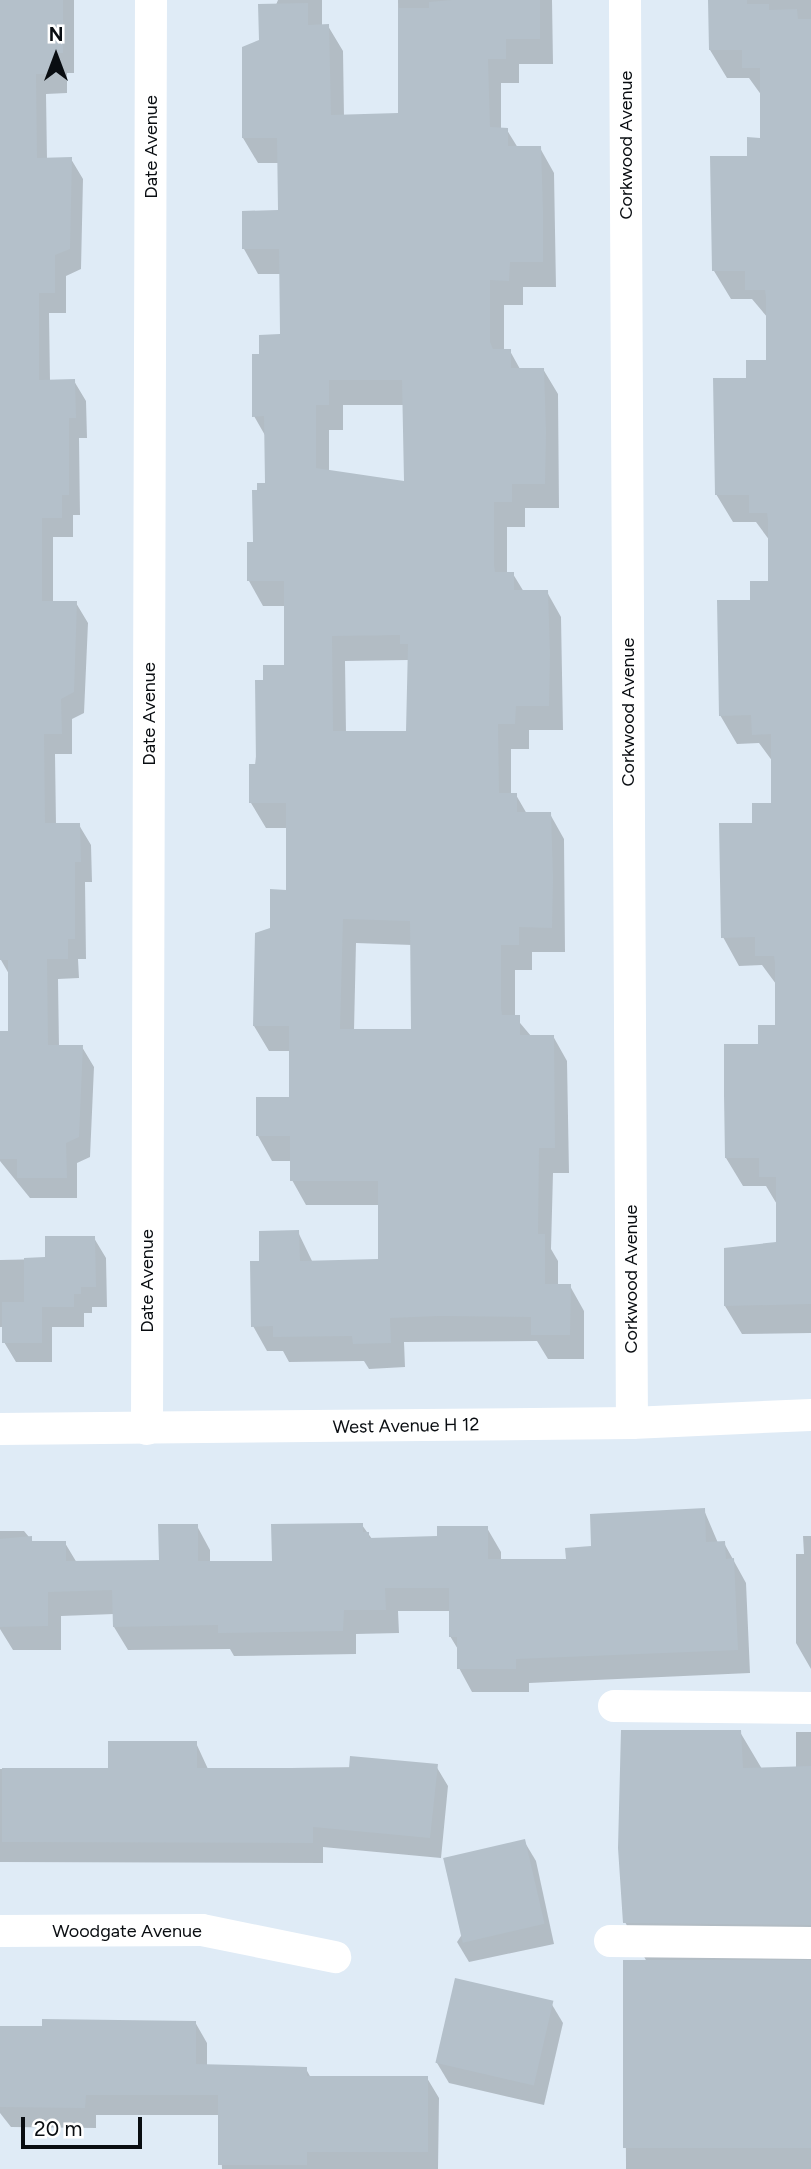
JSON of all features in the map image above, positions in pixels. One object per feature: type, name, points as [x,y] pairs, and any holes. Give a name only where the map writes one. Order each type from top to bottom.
[{"type":"street","name":"Date Avenue","points":[[146,1429],[151,0]]},
{"type":"street","name":"Corkwood Avenue","points":[[625,0],[632,1423]]},
{"type":"street","name":"West Avenue H 12","points":[[0,1429],[632,1423],[811,1415]]},
{"type":"street","points":[[614,1706],[811,1708]]},
{"type":"street","name":"Woodgate Avenue","points":[[0,1931],[202,1930],[335,1957]]},
{"type":"street","points":[[610,1941],[811,1943]]},
{"type":"building","points":[[0,0],[63,0],[63,53],[56,53],[56,74],[36,74],[37,158],[72,157],[70,249],[55,255],[55,293],[39,293],[39,380],[75,379],[76,418],[69,418],[69,495],[62,495],[62,518],[42,518],[42,601],[77,601],[74,692],[61,699],[62,734],[44,734],[45,823],[80,823],[81,862],[75,862],[75,939],[68,939],[68,959],[47,959],[48,1045],[83,1045],[79,1137],[66,1143],[67,1178],[17,1178],[17,1159],[0,1159],[0,1031],[8,1031],[8,960],[0,960]]},
{"type":"building","points":[[540,0],[540,39],[506,39],[506,59],[488,59],[490,127],[508,128],[508,146],[541,146],[543,212],[543,262],[510,262],[509,281],[490,280],[490,342],[493,349],[511,349],[511,368],[544,368],[546,433],[545,484],[512,484],[512,502],[494,502],[494,565],[495,572],[514,572],[514,590],[548,590],[550,655],[549,706],[516,706],[515,724],[498,724],[499,793],[517,793],[517,812],[551,812],[553,878],[552,928],[519,927],[519,945],[501,945],[501,1008],[502,1015],[520,1015],[520,1035],[554,1035],[555,1148],[539,1148],[538,1234],[545,1234],[545,1284],[571,1284],[570,1335],[531,1335],[531,1317],[390,1318],[391,1343],[353,1344],[352,1336],[273,1337],[273,1326],[251,1327],[250,1261],[259,1261],[259,1231],[299,1230],[300,1261],[378,1259],[378,1181],[290,1181],[290,1136],[256,1136],[256,1097],[289,1097],[289,1026],[253,1026],[255,933],[270,928],[270,889],[286,890],[286,803],[249,803],[249,764],[256,764],[255,680],[263,680],[263,665],[284,665],[284,581],[247,581],[247,542],[253,542],[252,490],[257,490],[257,483],[265,483],[264,416],[252,417],[252,354],[259,354],[259,335],[280,334],[279,249],[242,249],[242,211],[278,210],[277,138],[242,138],[242,47],[259,40],[258,4],[308,3],[308,25],[329,24],[331,115],[398,113],[398,8],[429,8],[429,2]],"holes":[[[329,380],[402,380],[404,481],[316,468],[316,405],[329,405]],[[400,635],[400,644],[408,644],[406,731],[333,731],[332,636]],[[343,919],[410,921],[411,1029],[340,1029]]]},
{"type":"building","points":[[708,0],[747,0],[747,4],[769,4],[769,10],[797,9],[798,19],[811,19],[811,1304],[724,1306],[724,1248],[776,1242],[776,1177],[759,1177],[759,1158],[725,1158],[724,1095],[724,1044],[758,1044],[758,1025],[775,1025],[775,963],[774,956],[755,956],[755,937],[721,938],[719,823],[752,823],[752,803],[771,803],[771,734],[752,735],[751,715],[719,716],[717,600],[750,600],[750,581],[768,581],[768,520],[767,513],[749,513],[749,495],[715,495],[713,378],[746,378],[746,360],[766,360],[766,297],[765,290],[745,290],[745,271],[712,271],[710,156],[747,156],[747,137],[760,138],[760,68],[742,68],[742,50],[709,50]]},
{"type":"building","points":[[45,1236],[95,1236],[96,1287],[81,1287],[81,1294],[74,1294],[74,1307],[42,1307],[42,1343],[2,1343],[2,1302],[24,1302],[24,1258],[45,1257]]},
{"type":"building","points":[[705,1508],[706,1542],[725,1541],[726,1559],[734,1558],[738,1650],[516,1659],[516,1669],[457,1669],[457,1637],[449,1637],[449,1588],[385,1588],[386,1610],[344,1610],[343,1631],[218,1633],[218,1625],[113,1627],[112,1590],[48,1592],[48,1626],[0,1627],[0,1539],[32,1536],[32,1541],[66,1541],[66,1561],[159,1560],[158,1524],[198,1524],[198,1561],[272,1561],[271,1524],[363,1523],[363,1532],[369,1532],[369,1538],[437,1536],[437,1526],[488,1526],[488,1559],[566,1559],[565,1548],[591,1546],[590,1514]]},
{"type":"building","points":[[621,1730],[741,1730],[743,1768],[811,1766],[811,1925],[623,1923],[618,1848]]},
{"type":"building","points":[[108,1741],[197,1741],[197,1768],[349,1768],[350,1756],[438,1764],[430,1838],[313,1827],[313,1843],[2,1842],[2,1768],[108,1768]]},
{"type":"building","points":[[525,1839],[545,1924],[463,1943],[443,1858]]},
{"type":"building","points":[[623,1960],[811,1960],[811,2148],[623,2148]]},
{"type":"building","points":[[455,1978],[553,2001],[534,2085],[435,2063]]},
{"type":"building","points":[[42,2019],[196,2021],[196,2064],[307,2067],[307,2076],[428,2076],[428,2152],[307,2152],[307,2165],[218,2165],[218,2095],[86,2095],[85,2108],[0,2107],[0,2026],[42,2026]]}]
